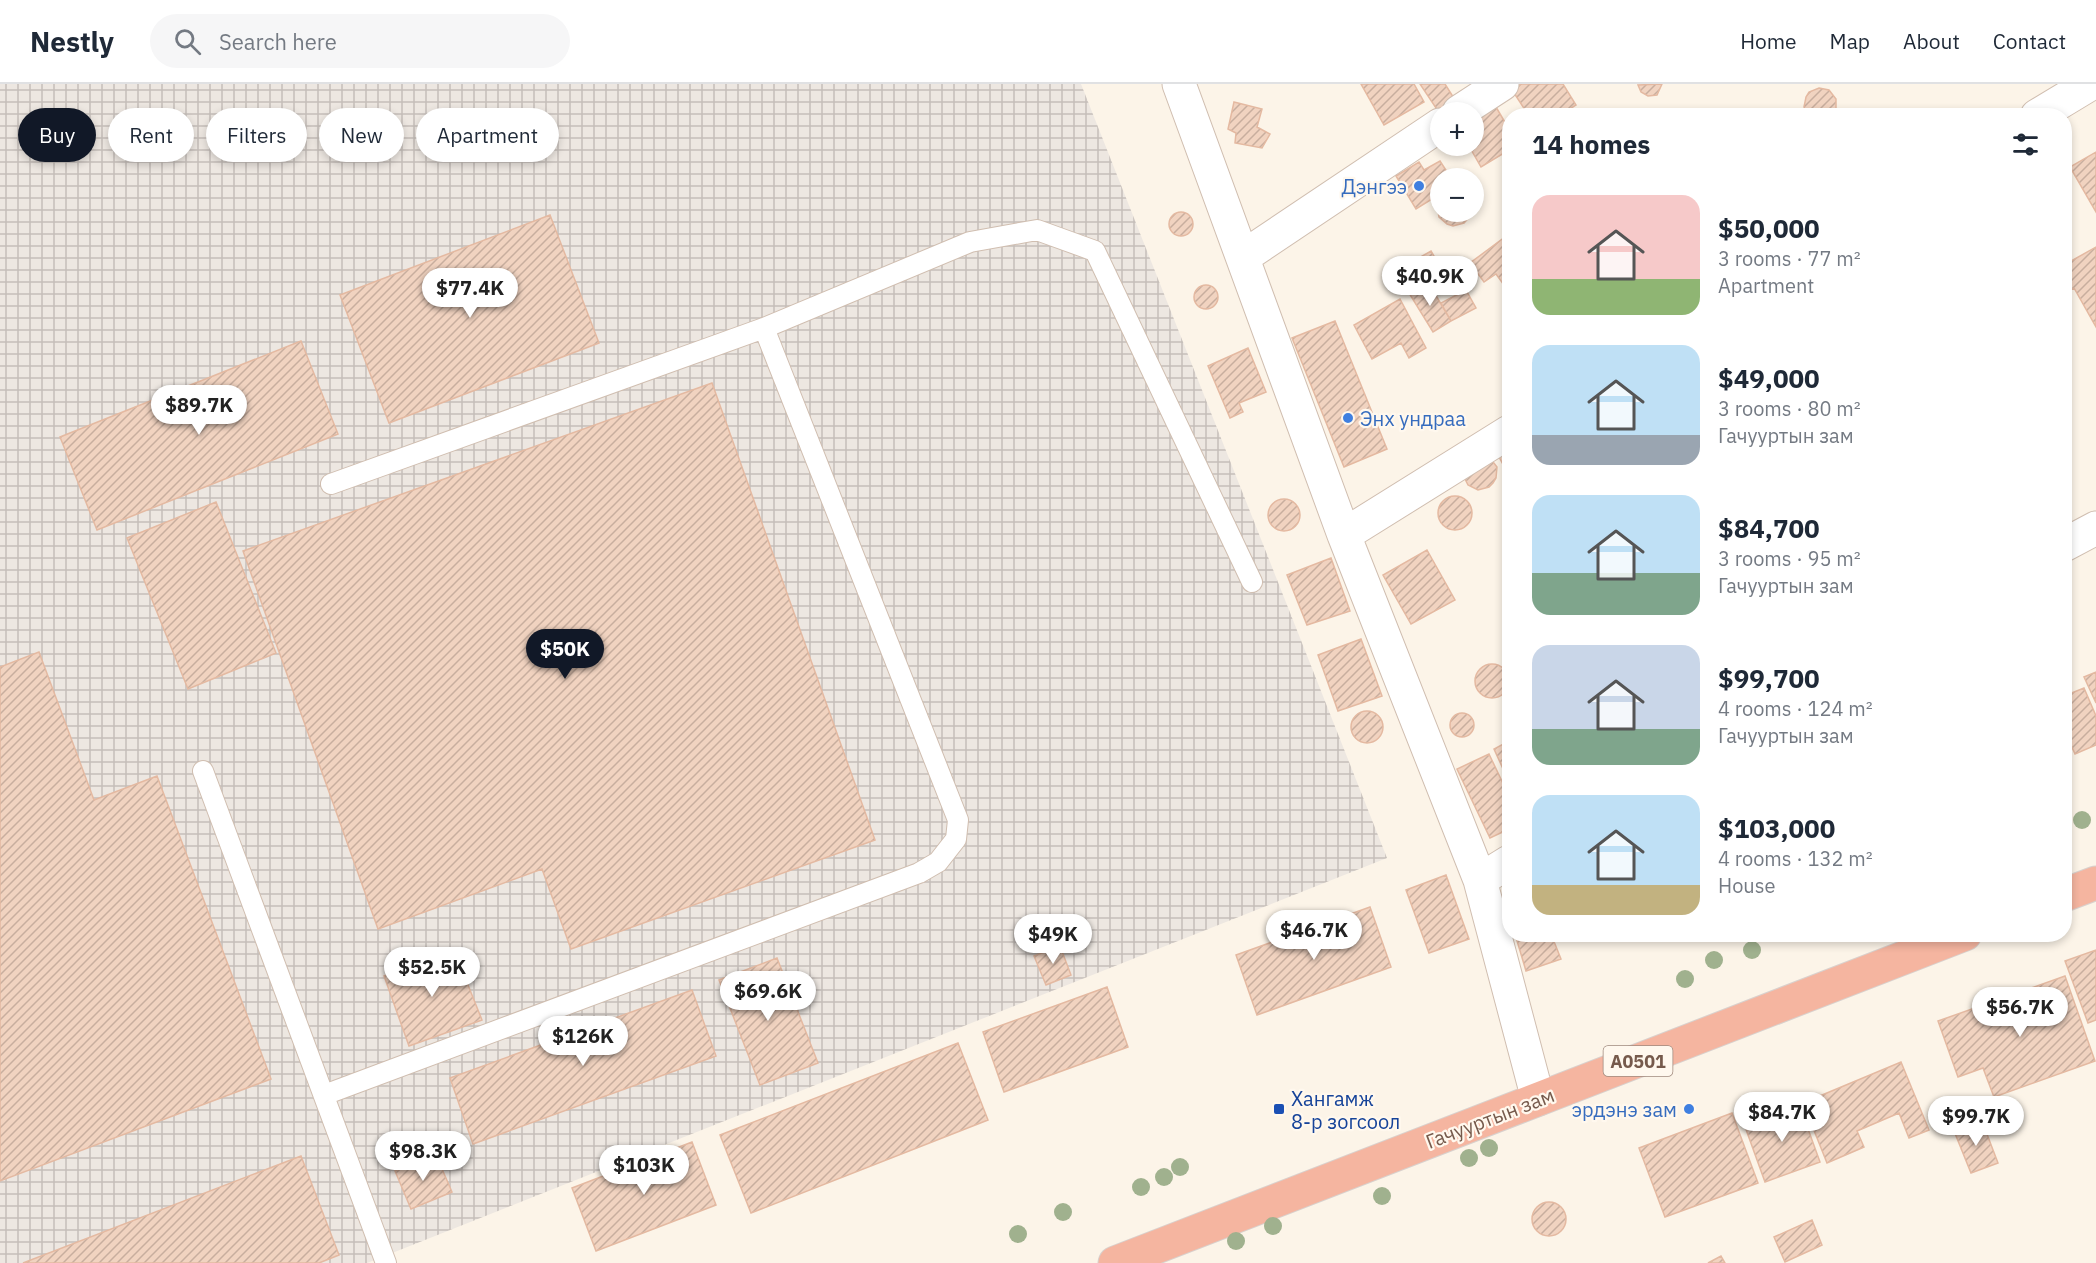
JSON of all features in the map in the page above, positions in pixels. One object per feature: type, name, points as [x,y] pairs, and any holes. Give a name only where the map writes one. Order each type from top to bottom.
[{"type":"highway","points":[[2072,892],[2096,883]]},
{"type":"highway","name":"Гачууртын зам","points":[[1115,1263],[1944,942]]},
{"type":"street","points":[[1179,84],[1344,535],[1480,880],[1539,1099]]},
{"type":"street","points":[[1474,102],[1502,84]]},
{"type":"street","points":[[2050,108],[2090,84]]},
{"type":"street","points":[[1243,257],[1430,132]]},
{"type":"street","points":[[1344,535],[1502,436]]},
{"type":"street","points":[[2072,541],[2096,528]]},
{"type":"street","points":[[1480,880],[1502,866]]},
{"type":"lane","points":[[332,483],[764,328],[970,242],[1037,230],[1095,251],[1252,582]]},
{"type":"lane","points":[[324,1095],[919,873],[938,862],[956,839],[958,820],[764,328]]},
{"type":"lane","points":[[203,771],[387,1263]]},
{"type":"shaded area","points":[[0,84],[1081,84],[1387,858],[367,1263],[0,1263]]},
{"type":"building","points":[[1361,84],[1414,84],[1424,102],[1384,125]]},
{"type":"building","points":[[1420,84],[1445,84],[1456,102],[1432,102]]},
{"type":"building","points":[[1521,84],[1563,84],[1576,105],[1571,108],[1524,108],[1512,90]]},
{"type":"building","points":[[1662,84],[1657,95],[1648,96],[1641,92],[1638,85]]},
{"type":"building","points":[[1819,88],[1829,90],[1836,99],[1836,108],[1804,108],[1809,92]]},
{"type":"building","points":[[1234,102],[1262,109],[1257,127],[1270,134],[1262,148],[1235,143],[1236,133],[1228,129]]},
{"type":"building","points":[[1493,102],[1502,117],[1502,154],[1481,167],[1475,156],[1484,156],[1484,108]]},
{"type":"building","points":[[2096,152],[2096,212],[2072,170],[2072,166]]},
{"type":"building","points":[[1440,161],[1445,168],[1430,168],[1430,200],[1416,209],[1396,176],[1419,162],[1424,170]]},
{"type":"building","points":[[1181,212],[1190,215],[1193,224],[1190,233],[1181,236],[1172,233],[1169,224],[1172,215]]},
{"type":"building","points":[[550,215],[599,343],[389,423],[340,295]]},
{"type":"building","points":[[1445,222],[1465,222],[1453,226]]},
{"type":"building","points":[[1502,239],[1502,282],[1496,274],[1484,282],[1470,263]]},
{"type":"building","points":[[2096,247],[2096,327],[2074,288],[2072,289],[2072,260]]},
{"type":"building","points":[[1431,251],[1441,268],[1413,283],[1403,267]]},
{"type":"building","points":[[1428,282],[1451,321],[1433,332],[1409,293]]},
{"type":"building","points":[[1201,285],[1211,285],[1218,292],[1218,302],[1211,309],[1201,309],[1194,302],[1194,292]]},
{"type":"building","points":[[1466,290],[1476,308],[1451,321],[1441,303]]},
{"type":"building","points":[[1400,299],[1426,348],[1409,358],[1401,343],[1372,359],[1354,325]]},
{"type":"building","points":[[1335,321],[1387,449],[1344,467],[1292,338]]},
{"type":"building","points":[[301,341],[338,434],[97,530],[60,437]]},
{"type":"building","points":[[1248,348],[1266,392],[1239,403],[1243,412],[1230,418],[1208,366]]},
{"type":"building","points":[[712,383],[875,840],[571,949],[542,869],[378,929],[243,551]]},
{"type":"building","points":[[1502,444],[1502,462],[1494,448]]},
{"type":"building","points":[[1490,458],[1497,467],[1493,483],[1489,487],[1478,490],[1468,485],[1463,475]]},
{"type":"building","points":[[1455,496],[1467,501],[1472,513],[1467,525],[1455,530],[1443,525],[1438,513],[1443,501]]},
{"type":"building","points":[[1284,499],[1296,503],[1300,515],[1296,527],[1284,531],[1272,527],[1268,515],[1272,503]]},
{"type":"building","points":[[216,502],[276,653],[188,689],[127,538]]},
{"type":"building","points":[[1427,550],[1455,600],[1411,624],[1383,575]]},
{"type":"building","points":[[1331,558],[1350,611],[1307,625],[1287,575]]},
{"type":"building","points":[[1361,639],[1382,696],[1338,711],[1318,655]]},
{"type":"building","points":[[39,652],[94,800],[157,776],[271,1079],[0,1181],[0,667]]},
{"type":"building","points":[[1485,665],[1499,665],[1502,667],[1502,695],[1492,698],[1485,697],[1476,688],[1476,674]]},
{"type":"building","points":[[2096,672],[2096,703],[2084,677]]},
{"type":"building","points":[[2084,688],[2096,716],[2096,745],[2075,754],[2072,747],[2072,693]]},
{"type":"building","points":[[1367,711],[1379,715],[1383,727],[1379,739],[1367,743],[1355,739],[1351,727],[1355,715]]},
{"type":"building","points":[[1462,713],[1471,716],[1474,725],[1471,734],[1462,737],[1453,734],[1450,725],[1453,716]]},
{"type":"building","points":[[1502,745],[1502,767],[1494,749]]},
{"type":"building","points":[[1489,754],[1502,781],[1502,832],[1490,838],[1457,769]]},
{"type":"building","points":[[1446,875],[1469,939],[1429,953],[1406,890]]},
{"type":"building","points":[[1370,907],[1391,967],[1257,1015],[1236,955]]},
{"type":"building","points":[[1517,942],[1554,942],[1561,959],[1526,971]]},
{"type":"building","points":[[1060,946],[1071,975],[1046,985],[1034,956]]},
{"type":"building","points":[[454,950],[482,1020],[409,1046],[384,976]]},
{"type":"building","points":[[2096,950],[2096,1020],[2088,1023],[2065,961]]},
{"type":"building","points":[[777,958],[818,1063],[760,1085],[719,980]]},
{"type":"building","points":[[2065,976],[2095,1061],[1994,1097],[1983,1068],[1958,1077],[1938,1021]]},
{"type":"building","points":[[1107,987],[1128,1047],[1004,1092],[983,1032]]},
{"type":"building","points":[[692,990],[716,1056],[473,1144],[450,1078]]},
{"type":"building","points":[[958,1043],[988,1120],[751,1213],[720,1135]]},
{"type":"building","points":[[1901,1062],[1929,1130],[1909,1138],[1899,1113],[1857,1131],[1864,1147],[1827,1163],[1803,1103]]},
{"type":"building","points":[[1799,1104],[1820,1162],[1765,1182],[1744,1124]]},
{"type":"building","points":[[1732,1113],[1758,1183],[1665,1217],[1639,1148]]},
{"type":"building","points":[[1982,1121],[1998,1163],[1971,1173],[1954,1131]]},
{"type":"building","points":[[692,1142],[716,1205],[596,1251],[572,1188]]},
{"type":"building","points":[[436,1155],[452,1192],[411,1209],[395,1171]]},
{"type":"building","points":[[301,1156],[339,1255],[319,1263],[23,1263]]},
{"type":"building","points":[[1549,1202],[1561,1207],[1566,1219],[1561,1231],[1549,1236],[1537,1231],[1532,1219],[1537,1207]]},
{"type":"building","points":[[1812,1220],[1822,1245],[1785,1262],[1774,1237]]},
{"type":"building","points":[[1721,1256],[1725,1263],[1708,1263]]},
{"type":"place","name":"Дэнгээ","points":[[1419,186]]},
{"type":"place","name":"Энх ундраа","points":[[1348,418]]},
{"type":"place","name":"Хангамж 8-р зогсоол","points":[[1279,1109]]},
{"type":"place","name":"эрдэнэ зам","points":[[1689,1109]]}]
